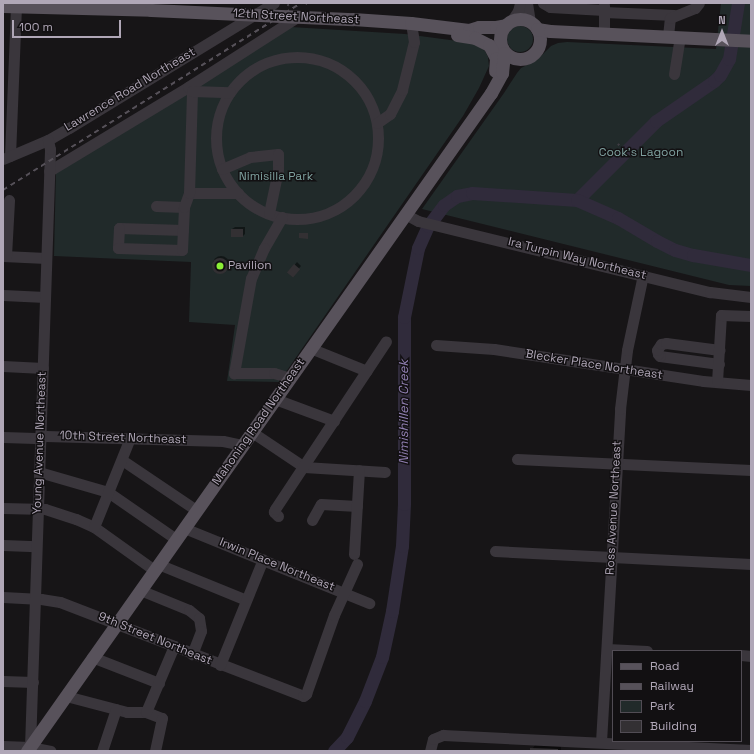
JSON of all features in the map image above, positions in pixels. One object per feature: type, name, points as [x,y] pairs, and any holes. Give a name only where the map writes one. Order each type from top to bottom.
[{"type":"main road","name":"12th Street Northeast","points":[[10,6],[201,8],[254,15],[411,23],[469,30],[496,28],[509,23]]},
{"type":"main road","points":[[571,32],[540,45],[531,56],[520,60],[512,58],[503,50],[500,35],[509,23],[523,19],[534,25],[571,32],[750,41]]},
{"type":"main road","points":[[411,23],[426,30],[475,38],[487,44],[493,50],[497,60],[495,71],[485,91],[469,115],[469,124]]},
{"type":"main road","points":[[534,25],[540,38],[540,45]]},
{"type":"main road","name":"12th Street Northeast","points":[[469,30],[493,40],[503,50]]},
{"type":"main road","name":"Mahoning Road Northeast","points":[[28,749],[491,93],[503,70],[503,50]]},
{"type":"main road","name":"Mahoning Road Northeast","points":[[491,93],[504,82],[512,67],[520,60]]},
{"type":"street","name":"Lawrence Road Northeast","points":[[6,158],[48,140],[274,3]]},
{"type":"street","points":[[509,23],[518,11],[520,3]]},
{"type":"street","points":[[527,3],[534,25]]},
{"type":"street","points":[[543,3],[550,7],[604,8],[674,15],[694,8],[699,3]]},
{"type":"street","points":[[6,158],[10,6]]},
{"type":"street","points":[[604,8],[604,33]]},
{"type":"street","points":[[674,15],[669,20],[674,36],[674,74]]},
{"type":"street","points":[[49,171],[190,89],[297,17]]},
{"type":"street","points":[[377,123],[390,114],[402,90],[414,42],[411,23]]},
{"type":"street","points":[[289,57],[315,59],[339,68],[358,85],[370,103],[377,123],[378,140],[376,157],[370,173],[355,194],[334,209],[318,216],[301,218],[282,217],[269,213],[249,203],[238,193],[222,169],[217,149],[216,128],[220,112],[230,92],[246,75],[264,64],[289,57]]},
{"type":"street","points":[[190,89],[230,92]]},
{"type":"street","points":[[183,230],[119,228],[118,248],[182,250],[183,230],[184,207],[189,193],[190,89]]},
{"type":"street","name":"Young Avenue Northeast","points":[[28,749],[32,682],[43,368],[50,149],[48,140]]},
{"type":"street","points":[[222,169],[250,157],[278,154],[278,170],[269,213]]},
{"type":"street","points":[[189,193],[238,193]]},
{"type":"street","points":[[9,200],[5,256],[46,258]]},
{"type":"street","points":[[156,206],[184,207]]},
{"type":"street","name":"Ira Turpin Way Northeast","points":[[405,214],[418,221],[720,294],[751,297]]},
{"type":"street","points":[[282,217],[264,248],[251,278],[234,373],[274,373],[290,378]]},
{"type":"street","name":"Ross Avenue Northeast","points":[[601,742],[616,464],[624,369],[643,275]]},
{"type":"street","points":[[3,295],[45,296]]},
{"type":"street","points":[[717,382],[722,315],[751,316]]},
{"type":"street","points":[[278,516],[274,512],[275,509],[386,341]]},
{"type":"street","points":[[719,364],[660,356],[657,350],[661,344],[666,343],[720,350]]},
{"type":"street","name":"Blecker Place Northeast","points":[[436,344],[494,349],[624,369],[717,382],[751,385]]},
{"type":"street","points":[[310,348],[367,371]]},
{"type":"street","points":[[3,366],[43,368]]},
{"type":"street","points":[[275,398],[334,421]]},
{"type":"street","points":[[252,432],[304,467],[385,472]]},
{"type":"street","name":"10th Street Northeast","points":[[3,437],[130,438],[223,441],[242,445]]},
{"type":"street","points":[[94,527],[130,438]]},
{"type":"street","points":[[517,459],[751,470]]},
{"type":"street","points":[[122,460],[196,510]]},
{"type":"street","points":[[344,592],[355,559],[359,470]]},
{"type":"street","points":[[39,472],[108,492],[176,539]]},
{"type":"street","points":[[312,520],[321,504],[357,506]]},
{"type":"street","points":[[3,508],[55,511],[94,527],[156,567],[246,600]]},
{"type":"street","name":"Irwin Place Northeast","points":[[184,528],[369,603]]},
{"type":"street","points":[[3,545],[36,546]]},
{"type":"street","points":[[495,551],[751,564]]},
{"type":"street","points":[[220,665],[263,559]]},
{"type":"street","points":[[140,590],[189,610],[199,618],[201,631],[192,654]]},
{"type":"street","name":"9th Street Northeast","points":[[3,597],[35,598],[60,602],[303,696],[306,694],[326,635],[344,592]]},
{"type":"street","points":[[146,712],[174,646]]},
{"type":"street","points":[[607,649],[627,650]]},
{"type":"street","points":[[92,657],[159,683]]},
{"type":"street","points":[[3,681],[32,682]]},
{"type":"street","points":[[66,696],[134,713],[146,712],[162,718],[155,751]]},
{"type":"street","points":[[102,751],[116,709]]},
{"type":"street","points":[[430,751],[434,739],[439,735],[751,750]]},
{"type":"street","points":[[3,746],[52,751]]},
{"type":"path","points":[[618,144],[633,157]]},
{"type":"green space","name":"Cook's Lagoon","points":[[721,3],[751,3],[751,286],[729,285],[422,209],[517,73],[521,68],[537,60],[551,46],[558,43],[567,42],[716,49]]},
{"type":"green space","points":[[520,26],[529,30],[533,39],[529,48],[520,52],[511,48],[507,39],[511,30]]},
{"type":"green space","name":"Nimisilla Park","points":[[291,27],[405,34],[465,42],[477,45],[485,51],[488,57],[489,66],[479,88],[463,116],[279,382],[227,381],[235,325],[189,322],[191,262],[54,256],[56,170]]},
{"type":"building","points":[[231,229],[243,229],[243,237],[231,237]]},
{"type":"building","points":[[299,233],[308,233],[308,239],[299,238]]},
{"type":"building","name":"Pavilion","points":[[220,258],[226,260],[228,266],[226,272],[220,274],[214,272],[212,266],[214,260]]},
{"type":"building","points":[[294,264],[300,269],[293,278],[287,272]]},
{"type":"building","points":[[530,748],[558,749],[558,751],[530,751]]},
{"type":"waterway","points":[[577,200],[656,121],[714,81],[720,75],[729,59],[738,3]]},
{"type":"waterway","name":"Nimishillen Creek","points":[[334,751],[347,737],[365,701],[382,657],[392,611],[402,546],[404,504],[404,317],[418,248],[428,226],[444,205],[457,196],[472,193],[577,200],[618,218],[675,250],[693,255],[751,265]]},
{"type":"railway","points":[[3,190],[301,3]]},
{"type":"place","name":"Pavilion","points":[[220,266]]}]
